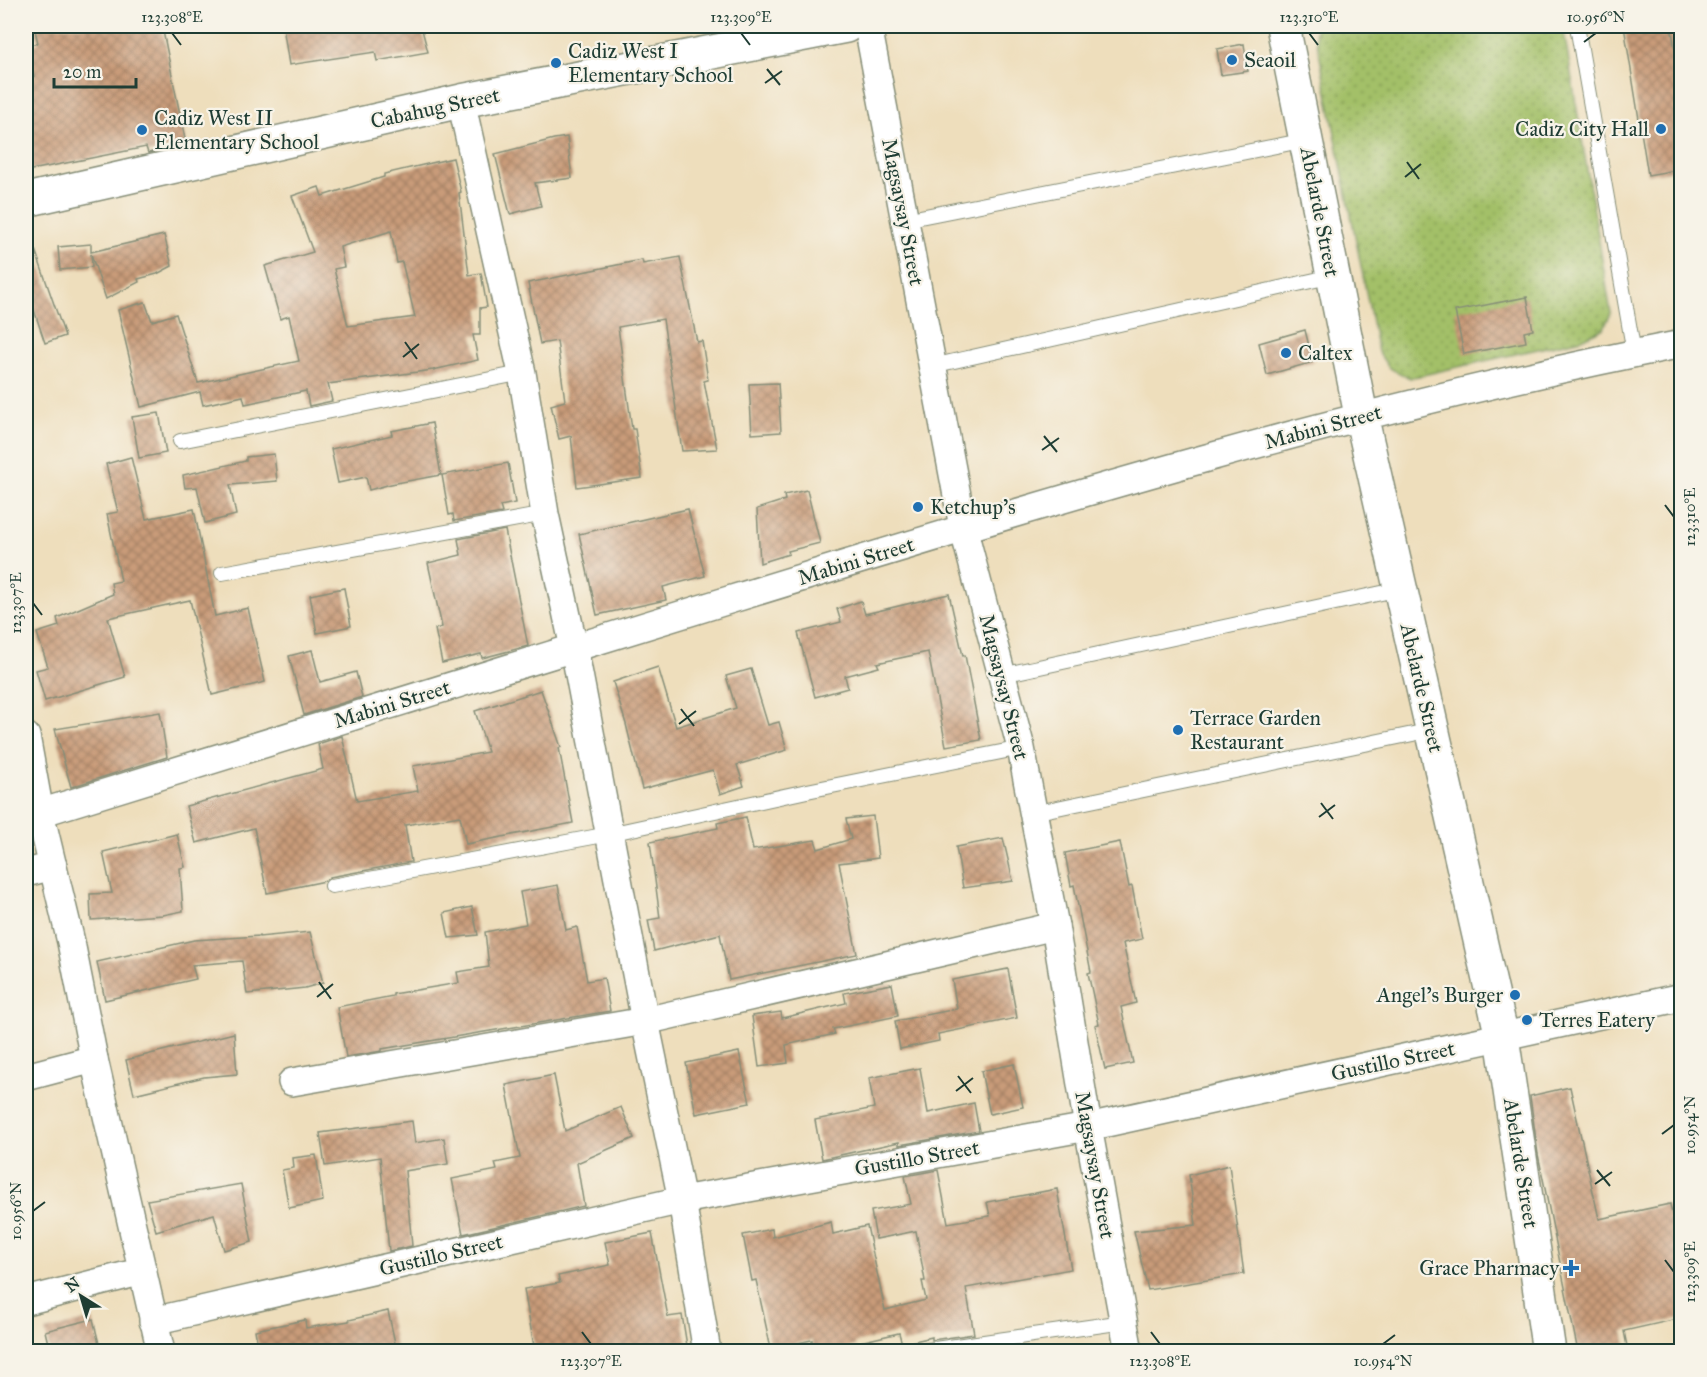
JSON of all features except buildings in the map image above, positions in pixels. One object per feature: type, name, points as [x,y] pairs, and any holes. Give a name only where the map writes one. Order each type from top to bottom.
[{"type":"street","name":"Cabahug Street","points":[[26,200],[461,101],[846,26]]},
{"type":"street","name":"Magsaysay Street","points":[[868,26],[963,527],[1021,748],[1055,926],[1088,1127],[1130,1352]]},
{"type":"street","name":"Abelarde Street","points":[[1283,26],[1361,416],[1502,1037],[1549,1352]]},
{"type":"street","points":[[461,101],[522,374],[545,514],[574,648],[645,1022],[682,1200],[707,1352]]},
{"type":"street","name":"Mabini Street","points":[[40,813],[963,527],[1361,416],[1682,344]]},
{"type":"street","points":[[26,736],[40,813],[71,942],[93,1059],[161,1352]]},
{"type":"street","points":[[26,873],[53,866]]},
{"type":"street","points":[[292,1082],[645,1022],[1055,926]]},
{"type":"street","name":"Gustillo Street","points":[[153,1321],[682,1200],[1088,1127],[1682,997]]},
{"type":"street","points":[[26,1077],[93,1059]]},
{"type":"street","points":[[26,1301],[143,1271]]},
{"type":"lane","points":[[1577,26],[1634,353]]},
{"type":"lane","points":[[905,220],[1306,140]]},
{"type":"lane","points":[[932,366],[1333,276]]},
{"type":"lane","points":[[180,441],[522,374]]},
{"type":"lane","points":[[222,573],[545,514]]},
{"type":"lane","points":[[1002,675],[1400,589]]},
{"type":"lane","points":[[1033,813],[1432,730]]},
{"type":"lane","points":[[332,886],[609,834],[1021,748]]},
{"type":"lane","points":[[914,1352],[1124,1322]]},
{"type":"green space","points":[[1317,26],[1563,26],[1611,313],[1604,328],[1582,339],[1410,378],[1389,368],[1378,352],[1315,32]]},
{"type":"place","name":"Seaoil","points":[[1232,60]]},
{"type":"place","name":"Cadiz West I Elementary School","points":[[556,63]]},
{"type":"place","name":"Cadiz City Hall","points":[[1661,129]]},
{"type":"place","name":"Cadiz West II Elementary School","points":[[142,130]]},
{"type":"place","name":"Caltex","points":[[1286,353]]},
{"type":"place","name":"Ketchup's","points":[[918,507]]},
{"type":"place","name":"Terrace Garden Restaurant","points":[[1178,730]]},
{"type":"place","name":"Angel's Burger","points":[[1515,995]]},
{"type":"place","name":"Terres Eatery","points":[[1527,1020]]},
{"type":"place","name":"Grace Pharmacy","points":[[1571,1268]]}]
